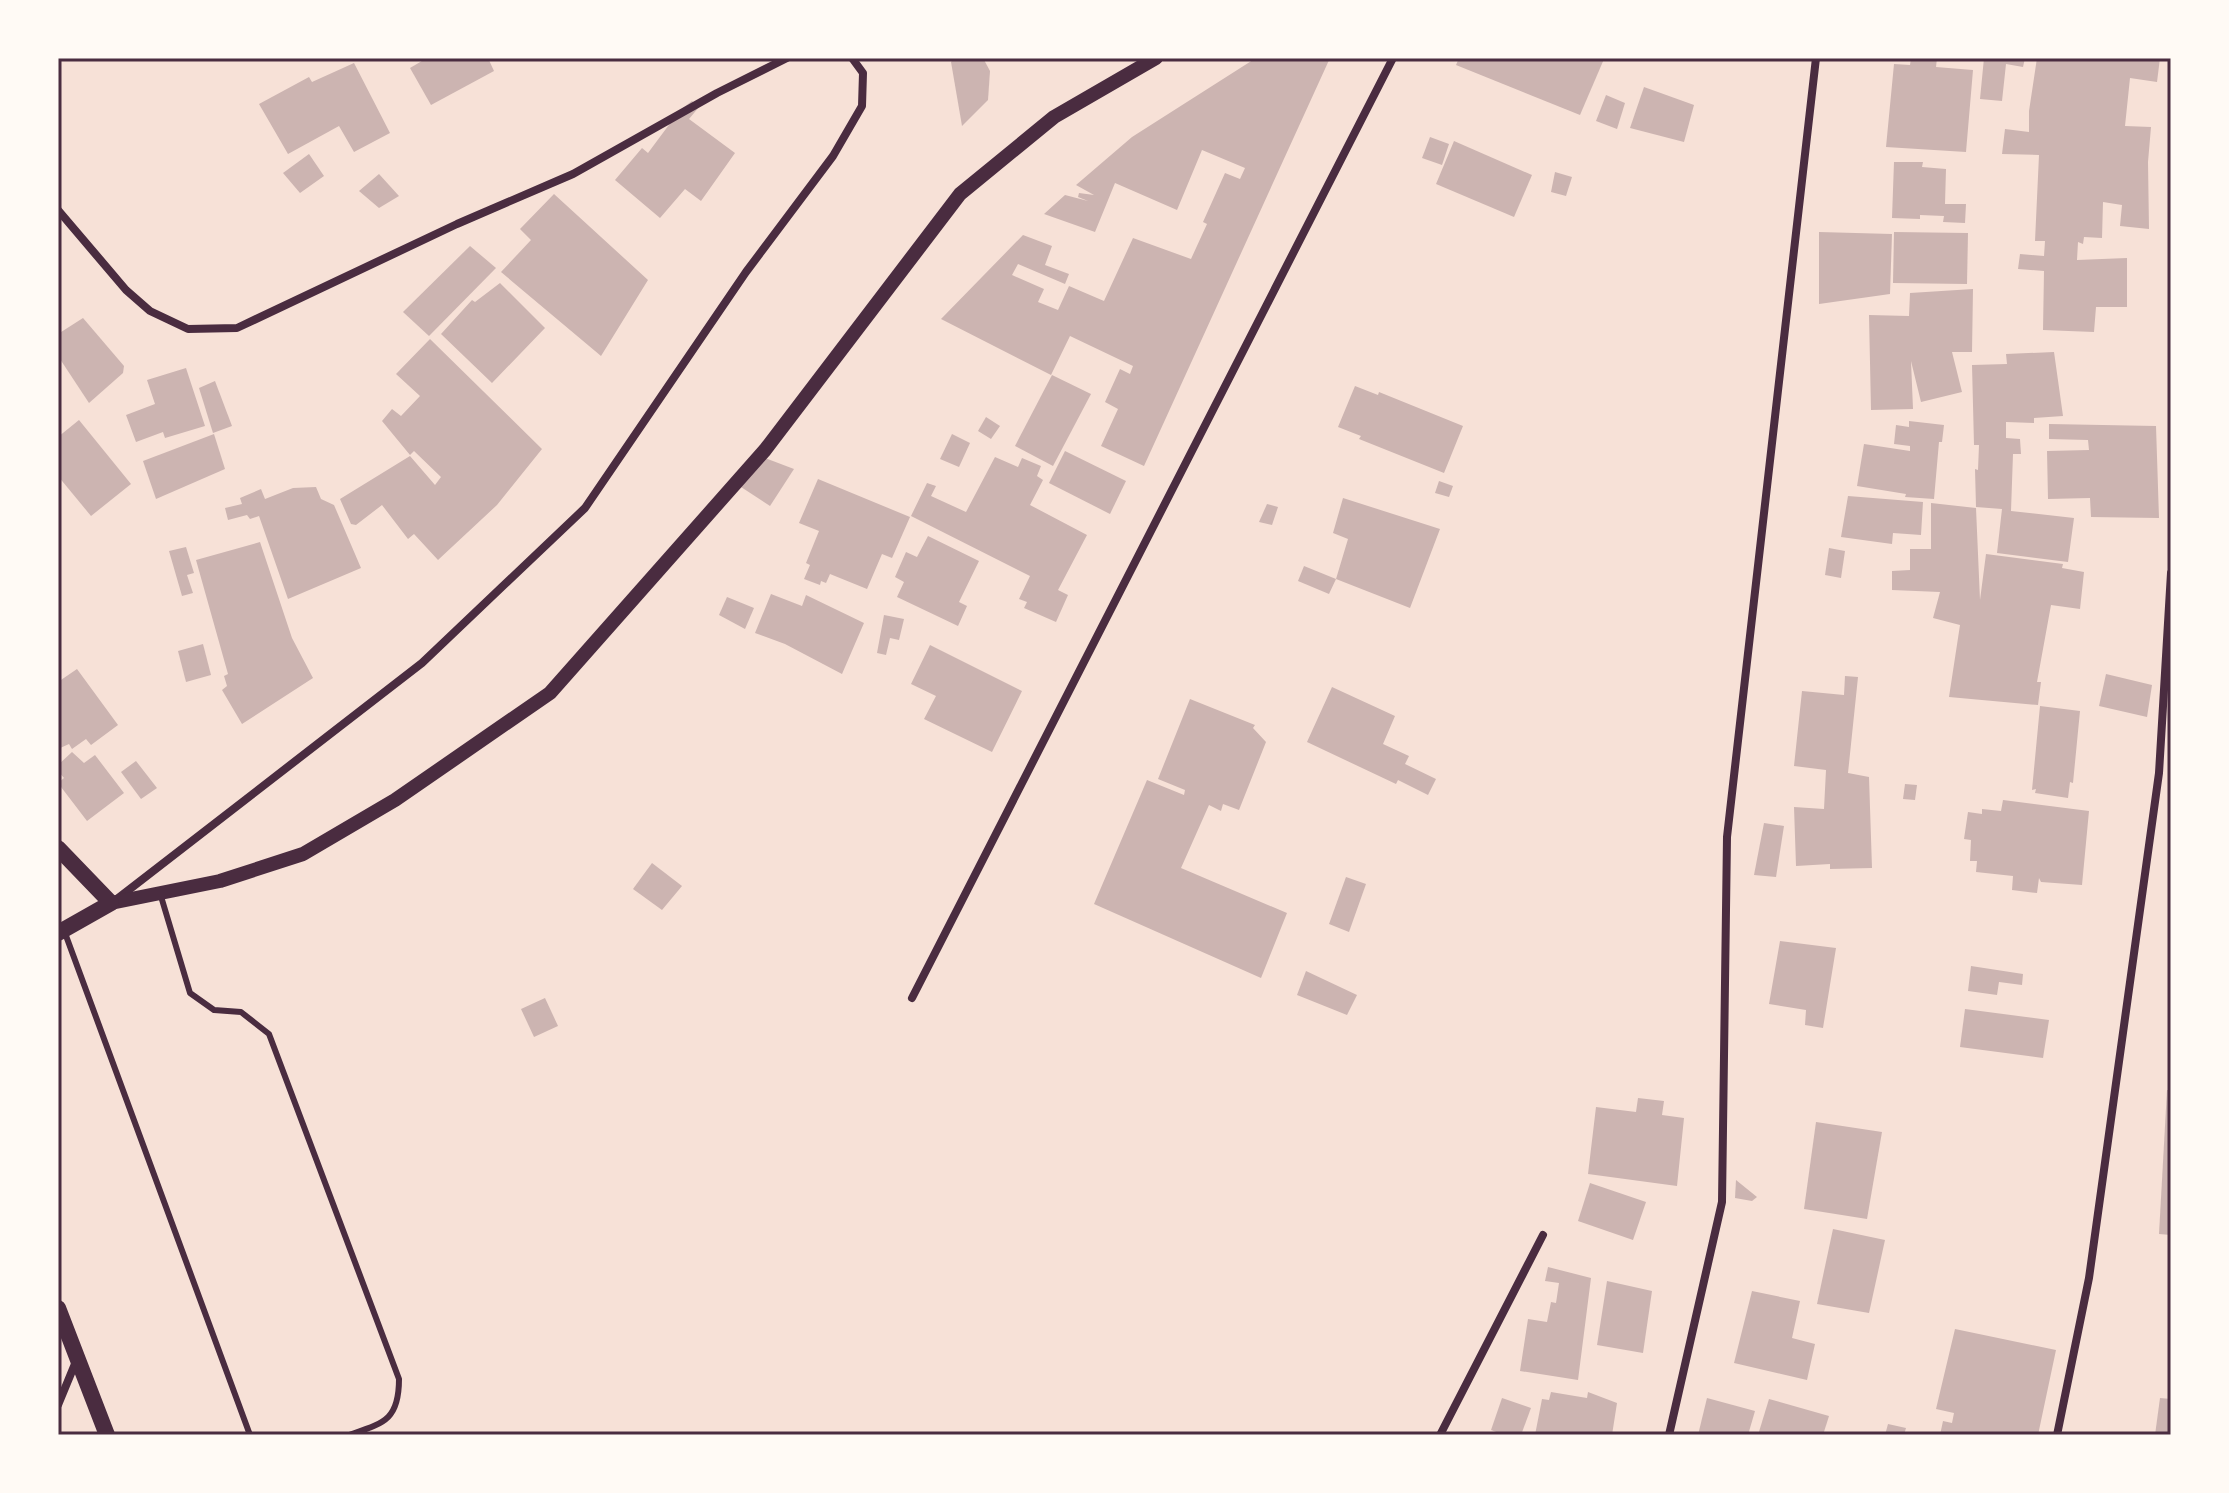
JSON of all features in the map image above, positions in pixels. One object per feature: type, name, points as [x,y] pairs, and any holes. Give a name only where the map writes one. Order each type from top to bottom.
[{"type":"main road","points":[[58,848],[111,903],[61,931]]},
{"type":"main road","points":[[58,1308],[107,1435]]},
{"type":"street","points":[[58,210],[126,290],[150,311],[188,329],[237,328],[457,224],[573,174],[717,93],[787,58]]},
{"type":"street","points":[[111,903],[422,663],[585,508],[746,272],[833,156],[862,106],[863,73],[852,58]]},
{"type":"street","points":[[111,903],[220,881],[303,854],[395,800],[550,693],[765,450],[960,194],[1054,117],[1156,58]]},
{"type":"street","points":[[912,998],[1393,58]]},
{"type":"street","points":[[1669,1435],[1722,1202],[1727,837],[1816,58]]},
{"type":"street","points":[[2057,1435],[2089,1278],[2159,773],[2171,573]]},
{"type":"street","points":[[1440,1435],[1543,1235]]},
{"type":"street","points":[[58,1405],[78,1359]]},
{"type":"lane","points":[[160,893],[190,993],[214,1010],[241,1012],[269,1034],[399,1379],[399,1401],[385,1423],[349,1435]]},
{"type":"lane","points":[[61,931],[250,1435]]},
{"type":"building","points":[[427,58],[488,58],[494,71],[431,105],[410,68]]},
{"type":"building","points":[[954,58],[983,58],[990,71],[988,100],[962,126],[951,62]]},
{"type":"building","points":[[1256,58],[1330,58],[1144,466],[1101,446],[1118,409],[1105,402],[1120,369],[1130,374],[1133,366],[1070,336],[1051,375],[941,319],[1023,235],[1052,246],[1045,265],[1069,274],[1065,284],[1018,264],[1012,275],[1044,289],[1038,302],[1058,310],[1069,286],[1104,301],[1133,238],[1191,259],[1207,224],[1203,222],[1225,173],[1240,179],[1245,168],[1202,150],[1177,210],[1115,183],[1095,232],[1044,214],[1065,195],[1088,201],[1078,197],[1079,193],[1094,195],[1076,185],[1132,137]]},
{"type":"building","points":[[1459,58],[1604,59],[1580,115],[1456,65]]},
{"type":"building","points":[[1911,58],[1937,58],[1936,67],[1973,70],[1966,152],[1886,147],[1894,64],[1910,65]]},
{"type":"building","points":[[1984,58],[2025,58],[2023,67],[2006,64],[2002,101],[1980,99]]},
{"type":"building","points":[[2037,58],[2160,58],[2157,82],[2130,78],[2125,126],[2151,127],[2149,229],[2120,226],[2122,205],[2103,202],[2102,238],[2084,237],[2083,244],[2078,242],[2077,260],[2127,258],[2127,307],[2096,307],[2094,332],[2043,330],[2044,271],[2018,269],[2020,254],[2044,256],[2045,241],[2035,241],[2039,155],[2002,154],[2005,129],[2029,132]]},
{"type":"building","points":[[354,63],[390,133],[354,152],[339,126],[288,154],[259,104],[309,77],[312,82]]},
{"type":"building","points":[[1644,87],[1694,105],[1684,142],[1630,128]]},
{"type":"building","points":[[1606,95],[1625,103],[1617,129],[1596,121]]},
{"type":"building","points":[[692,101],[699,107],[689,119],[735,153],[701,201],[685,189],[660,218],[615,180],[642,148],[648,153],[680,110]]},
{"type":"building","points":[[1430,137],[1449,144],[1442,165],[1422,158]]},
{"type":"building","points":[[1454,141],[1532,175],[1514,217],[1436,184]]},
{"type":"building","points":[[309,154],[324,176],[300,193],[283,173]]},
{"type":"building","points":[[1894,162],[1923,162],[1922,167],[1946,169],[1945,204],[1966,204],[1965,223],[1943,222],[1944,216],[1892,218]]},
{"type":"building","points":[[1555,172],[1572,177],[1566,196],[1551,192]]},
{"type":"building","points":[[379,174],[399,196],[379,208],[359,191]]},
{"type":"building","points":[[554,194],[648,280],[601,356],[501,272],[531,240],[520,229]]},
{"type":"building","points":[[1819,232],[1892,234],[1890,294],[1819,304]]},
{"type":"building","points":[[1894,232],[1968,233],[1967,284],[1893,283]]},
{"type":"building","points":[[470,246],[496,268],[429,336],[403,312]]},
{"type":"building","points":[[500,283],[545,328],[492,383],[441,334],[472,300],[475,302]]},
{"type":"building","points":[[1973,289],[1972,352],[1952,352],[1962,392],[1921,402],[1911,361],[1913,409],[1871,410],[1869,315],[1909,316],[1910,293]]},
{"type":"building","points":[[83,318],[124,366],[123,373],[89,403],[58,356],[58,334]]},
{"type":"building","points":[[430,339],[542,449],[497,505],[438,560],[414,534],[408,539],[382,505],[356,525],[351,524],[340,499],[410,456],[435,485],[441,477],[414,451],[410,455],[382,421],[392,409],[401,416],[420,396],[396,374]]},
{"type":"building","points":[[2054,352],[2063,416],[2034,418],[2034,423],[2006,422],[2006,438],[2020,439],[2021,454],[2013,454],[2011,511],[2074,518],[2068,562],[1997,553],[2002,509],[1976,507],[1975,469],[1978,470],[1979,445],[1974,445],[1972,365],[2007,364],[2006,354]]},
{"type":"building","points":[[186,368],[205,426],[165,438],[163,432],[136,442],[126,415],[155,404],[147,380]]},
{"type":"building","points":[[1052,375],[1091,394],[1053,466],[1015,446]]},
{"type":"building","points":[[215,381],[232,426],[213,433],[199,388]]},
{"type":"building","points":[[1355,386],[1378,395],[1379,392],[1463,426],[1444,473],[1359,439],[1361,436],[1338,427]]},
{"type":"building","points":[[986,417],[1000,426],[991,439],[978,431]]},
{"type":"building","points":[[79,420],[131,484],[91,516],[58,476],[58,437]]},
{"type":"building","points":[[1909,421],[1944,425],[1942,442],[1939,442],[1934,499],[1905,497],[1906,494],[1857,486],[1864,444],[1910,451],[1910,446],[1894,444],[1896,425],[1909,427]]},
{"type":"building","points":[[2049,424],[2156,426],[2159,518],[2091,517],[2090,498],[2048,499],[2047,451],[2089,450],[2088,440],[2049,439]]},
{"type":"building","points":[[214,434],[225,469],[156,499],[143,461]]},
{"type":"building","points":[[952,434],[970,443],[959,467],[940,459]]},
{"type":"building","points":[[1065,451],[1126,481],[1110,514],[1049,483]]},
{"type":"building","points":[[995,457],[1018,467],[1022,458],[1041,466],[1037,476],[1043,480],[1030,505],[1087,535],[1058,590],[1068,595],[1056,622],[1024,608],[1027,602],[1019,599],[1030,576],[911,516],[927,483],[936,486],[931,496],[966,512]]},
{"type":"building","points":[[765,458],[794,469],[770,506],[741,487]]},
{"type":"building","points":[[818,479],[910,517],[892,558],[882,554],[867,589],[830,574],[826,583],[821,581],[820,585],[804,579],[810,565],[806,563],[819,531],[799,523]]},
{"type":"building","points":[[1439,481],[1453,486],[1449,497],[1435,493]]},
{"type":"building","points":[[316,487],[321,499],[334,505],[361,568],[288,599],[259,516],[250,519],[247,515],[228,520],[225,508],[242,504],[240,498],[261,489],[265,499],[293,488]]},
{"type":"building","points":[[1848,496],[1923,502],[1921,535],[1893,533],[1892,544],[1841,537]]},
{"type":"building","points":[[1343,498],[1440,529],[1410,608],[1336,579],[1348,539],[1333,533]]},
{"type":"building","points":[[1931,503],[1976,508],[1980,600],[1986,554],[2063,564],[2062,568],[2084,572],[2080,609],[2051,605],[2037,682],[2041,682],[2038,705],[1949,697],[1960,625],[1933,618],[1940,592],[1892,590],[1892,571],[1910,570],[1910,549],[1931,549]]},
{"type":"building","points":[[1267,504],[1278,507],[1272,525],[1259,522]]},
{"type":"building","points":[[928,536],[979,561],[959,602],[967,606],[958,626],[897,597],[904,582],[895,577],[906,552],[917,557]]},
{"type":"building","points":[[260,542],[292,638],[313,678],[242,724],[222,690],[227,686],[224,676],[228,674],[196,560]]},
{"type":"building","points":[[186,547],[194,573],[187,575],[193,593],[182,596],[169,551]]},
{"type":"building","points":[[1829,548],[1845,551],[1841,578],[1825,575]]},
{"type":"building","points":[[1304,566],[1336,579],[1329,594],[1298,581]]},
{"type":"building","points":[[771,594],[802,606],[806,595],[864,623],[842,674],[785,644],[755,633]]},
{"type":"building","points":[[727,597],[754,608],[745,629],[719,615]]},
{"type":"building","points":[[884,615],[904,619],[899,640],[890,638],[886,655],[877,653]]},
{"type":"building","points":[[203,644],[211,675],[186,682],[178,651]]},
{"type":"building","points":[[930,645],[1022,691],[992,752],[924,719],[936,696],[911,684]]},
{"type":"building","points":[[77,669],[118,725],[91,745],[86,739],[72,749],[69,744],[58,749],[58,682]]},
{"type":"building","points":[[2106,674],[2152,685],[2147,717],[2099,706]]},
{"type":"building","points":[[1845,676],[1858,677],[1848,773],[1869,777],[1872,868],[1830,869],[1830,864],[1796,866],[1794,807],[1824,809],[1826,770],[1794,766],[1802,691],[1844,695]]},
{"type":"building","points":[[1332,687],[1395,716],[1383,744],[1409,756],[1405,764],[1436,779],[1428,795],[1398,780],[1396,784],[1307,742]]},
{"type":"building","points":[[1190,699],[1255,725],[1253,728],[1266,742],[1239,810],[1223,804],[1221,811],[1209,805],[1181,868],[1287,913],[1261,978],[1094,904],[1147,780],[1184,795],[1185,790],[1158,779]]},
{"type":"building","points":[[2040,706],[2080,711],[2073,783],[2070,782],[2068,798],[2032,790]]},
{"type":"building","points":[[72,752],[84,763],[95,755],[124,793],[87,821],[58,783],[64,778],[58,771],[58,765]]},
{"type":"building","points":[[136,761],[157,788],[141,799],[121,772]]},
{"type":"building","points":[[1905,784],[1917,785],[1915,800],[1903,799]]},
{"type":"building","points":[[2003,800],[2089,811],[2082,885],[2041,882],[2039,878],[2037,893],[2012,890],[2013,876],[1976,872],[1977,861],[1970,861],[1971,840],[1964,839],[1968,812],[1982,814],[1982,809],[2001,811]]},
{"type":"building","points":[[1764,823],[1784,826],[1776,877],[1754,875]]},
{"type":"building","points":[[652,863],[682,886],[662,910],[633,889]]},
{"type":"building","points":[[1346,877],[1366,884],[1349,932],[1329,924]]},
{"type":"building","points":[[1780,941],[1836,948],[1823,1028],[1805,1025],[1806,1010],[1769,1004]]},
{"type":"building","points":[[1971,966],[2023,974],[2022,985],[1999,982],[1997,995],[1968,991]]},
{"type":"building","points":[[1306,971],[1357,995],[1347,1015],[1297,995]]},
{"type":"building","points":[[545,998],[558,1026],[534,1037],[521,1009]]},
{"type":"building","points":[[1965,1009],[2049,1020],[2043,1058],[1960,1047]]},
{"type":"building","points":[[2167,1090],[2171,1090],[2171,1235],[2159,1234]]},
{"type":"building","points":[[1638,1098],[1664,1101],[1662,1115],[1684,1118],[1677,1186],[1588,1174],[1596,1107],[1636,1112]]},
{"type":"building","points":[[1816,1122],[1882,1132],[1867,1219],[1804,1209]]},
{"type":"building","points":[[1736,1180],[1757,1197],[1752,1201],[1735,1198]]},
{"type":"building","points":[[1590,1183],[1646,1202],[1633,1240],[1578,1221]]},
{"type":"building","points":[[1833,1229],[1885,1240],[1869,1313],[1817,1304]]},
{"type":"building","points":[[1548,1267],[1591,1278],[1578,1380],[1520,1371],[1528,1319],[1547,1322],[1551,1302],[1556,1303],[1559,1283],[1545,1281]]},
{"type":"building","points":[[1607,1281],[1652,1291],[1643,1353],[1597,1345]]},
{"type":"building","points":[[1752,1291],[1800,1301],[1792,1338],[1815,1344],[1807,1380],[1734,1363]]},
{"type":"building","points":[[1955,1329],[2056,1350],[2038,1435],[1940,1435],[1943,1421],[1952,1423],[1954,1413],[1936,1409]]},
{"type":"building","points":[[1551,1392],[1587,1398],[1588,1392],[1617,1403],[1612,1435],[1535,1435],[1542,1399],[1549,1400]]},
{"type":"building","points":[[1502,1398],[1531,1408],[1521,1435],[1504,1435],[1491,1430]]},
{"type":"building","points":[[1707,1398],[1755,1411],[1748,1435],[1698,1435]]},
{"type":"building","points":[[2160,1398],[2171,1399],[2171,1435],[2155,1435]]},
{"type":"building","points":[[1769,1399],[1829,1416],[1823,1435],[1758,1435]]},
{"type":"building","points":[[1888,1424],[1906,1428],[1904,1435],[1885,1435]]}]
